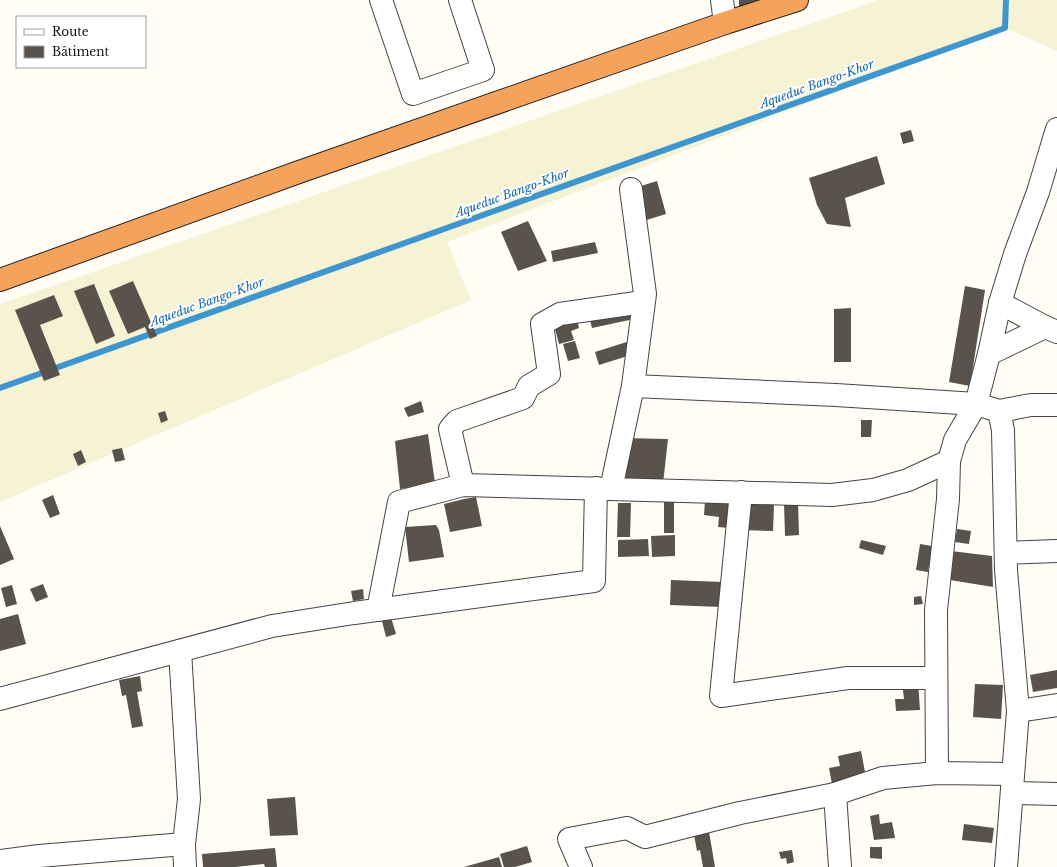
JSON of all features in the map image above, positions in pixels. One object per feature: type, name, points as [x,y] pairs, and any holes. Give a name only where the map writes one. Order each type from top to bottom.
[{"type":"highway","points":[[0,280],[299,172],[724,23],[797,0]]},
{"type":"street","points":[[381,0],[413,94],[483,70],[460,0]]},
{"type":"street","points":[[722,0],[724,23]]},
{"type":"street","points":[[937,773],[936,610],[948,498],[949,461],[955,440],[976,404],[1000,303],[1015,254],[1038,192],[1057,129]]},
{"type":"street","points":[[0,699],[272,626],[378,610],[594,582],[604,488],[633,386],[645,294],[631,189]]},
{"type":"street","points":[[463,485],[450,429],[457,421],[523,398],[529,386],[549,374],[542,324],[560,314],[644,302]]},
{"type":"street","points":[[1000,303],[1051,330]]},
{"type":"street","points":[[989,354],[1051,330]]},
{"type":"street","points":[[633,386],[836,395],[976,404],[999,411],[1031,405],[1057,405]]},
{"type":"street","points":[[999,411],[1003,430],[1006,578],[1018,710],[1006,867]]},
{"type":"street","points":[[378,610],[399,502],[463,485],[832,495],[873,490],[908,480],[949,461]]},
{"type":"street","points":[[741,492],[721,696],[848,678],[936,678]]},
{"type":"street","points":[[1006,553],[1057,551]]},
{"type":"street","points":[[180,650],[189,799],[184,844],[186,867]]},
{"type":"street","points":[[1018,710],[1057,704]]},
{"type":"street","points":[[581,867],[570,839],[627,828],[645,837],[740,813],[835,794],[883,778],[937,773],[1013,784],[1057,794]]},
{"type":"street","points":[[835,794],[840,867]]},
{"type":"street","points":[[0,861],[39,856],[184,844]]},
{"type":"shaded area","points":[[879,0],[1057,0],[1057,51],[1005,28],[447,242],[471,300],[0,502],[0,304]]},
{"type":"building","points":[[739,0],[764,0],[739,8]]},
{"type":"building","points":[[911,130],[914,141],[903,144],[900,133]]},
{"type":"building","points":[[877,156],[885,184],[845,198],[851,227],[827,224],[817,205],[809,178]]},
{"type":"building","points":[[657,181],[666,214],[640,222],[631,189]]},
{"type":"building","points":[[528,221],[547,261],[518,271],[501,232]]},
{"type":"building","points":[[595,242],[598,253],[553,262],[551,251]]},
{"type":"building","points":[[133,281],[157,336],[150,339],[145,327],[128,334],[109,291]]},
{"type":"building","points":[[94,284],[115,336],[96,344],[74,291]]},
{"type":"building","points":[[965,286],[985,290],[970,386],[949,382]]},
{"type":"building","points":[[54,295],[63,316],[40,325],[60,375],[44,381],[15,310]]},
{"type":"building","points":[[631,308],[634,319],[592,328],[589,317]]},
{"type":"building","points":[[851,308],[851,362],[834,362],[834,309]]},
{"type":"building","points":[[577,319],[579,328],[571,331],[574,340],[559,344],[554,325]]},
{"type":"building","points":[[633,340],[637,353],[599,365],[595,352]]},
{"type":"building","points":[[575,341],[580,358],[568,361],[563,344]]},
{"type":"building","points":[[421,401],[424,412],[408,417],[404,408]]},
{"type":"building","points":[[165,411],[168,420],[161,423],[158,413]]},
{"type":"building","points":[[861,420],[872,420],[871,437],[861,437]]},
{"type":"building","points":[[428,434],[435,483],[400,489],[395,441]]},
{"type":"building","points":[[622,438],[668,439],[663,484],[618,484]]},
{"type":"building","points":[[122,448],[125,460],[115,462],[112,450]]},
{"type":"building","points":[[81,450],[86,462],[78,466],[73,454]]},
{"type":"building","points":[[53,495],[60,514],[50,518],[42,500]]},
{"type":"building","points":[[476,497],[482,526],[450,532],[444,504]]},
{"type":"building","points":[[664,501],[674,501],[674,533],[664,533]]},
{"type":"building","points":[[705,501],[732,503],[729,528],[718,527],[719,517],[704,515]]},
{"type":"building","points":[[618,503],[631,503],[630,537],[617,537]]},
{"type":"building","points":[[798,503],[799,535],[785,536],[784,504]]},
{"type":"building","points":[[743,504],[774,505],[773,531],[742,530]]},
{"type":"building","points":[[436,525],[439,530],[444,557],[409,562],[405,527]]},
{"type":"building","points":[[0,526],[14,559],[0,565]]},
{"type":"building","points":[[957,529],[971,531],[969,544],[955,542]]},
{"type":"building","points":[[675,535],[675,556],[652,557],[651,536]]},
{"type":"building","points":[[648,539],[649,556],[618,557],[618,540]]},
{"type":"building","points":[[861,540],[886,546],[883,555],[859,548]]},
{"type":"building","points":[[920,544],[932,546],[928,572],[916,570]]},
{"type":"building","points":[[951,551],[992,556],[993,587],[950,580]]},
{"type":"building","points":[[671,580],[723,582],[721,607],[670,605]]},
{"type":"building","points":[[43,584],[48,597],[36,602],[30,589]]},
{"type":"building","points":[[12,585],[17,604],[6,607],[1,588]]},
{"type":"building","points":[[363,589],[364,599],[353,601],[351,591]]},
{"type":"building","points":[[921,596],[923,604],[914,605],[914,597]]},
{"type":"building","points":[[18,614],[26,644],[0,651],[0,619]]},
{"type":"building","points":[[390,614],[396,634],[386,637],[381,617]]},
{"type":"building","points":[[1057,670],[1057,688],[1033,692],[1030,675]]},
{"type":"building","points":[[140,676],[142,691],[137,692],[143,726],[132,728],[126,695],[122,696],[119,680]]},
{"type":"building","points":[[918,681],[920,710],[896,711],[895,699],[904,699],[902,682]]},
{"type":"building","points":[[975,684],[1003,685],[1001,719],[973,717]]},
{"type":"building","points":[[861,751],[866,777],[832,784],[829,768],[840,766],[838,756]]},
{"type":"building","points":[[295,797],[298,835],[270,836],[267,799]]},
{"type":"building","points":[[879,814],[880,824],[892,822],[895,838],[874,840],[870,816]]},
{"type":"building","points":[[964,824],[994,828],[992,843],[962,840]]},
{"type":"building","points":[[708,826],[715,867],[703,867],[700,850],[697,851],[693,829]]},
{"type":"building","points":[[527,846],[532,862],[515,867],[504,867],[500,854]]},
{"type":"building","points":[[870,847],[882,847],[882,859],[870,858]]},
{"type":"building","points":[[275,848],[277,867],[265,867],[264,864],[235,867],[203,867],[202,854]]},
{"type":"building","points":[[792,850],[794,862],[787,864],[786,858],[781,859],[779,852]]},
{"type":"building","points":[[499,857],[502,867],[464,867]]},
{"type":"waterway","name":"Aqueduc Bango-Khor","points":[[0,388],[1005,28],[1006,0]]}]
